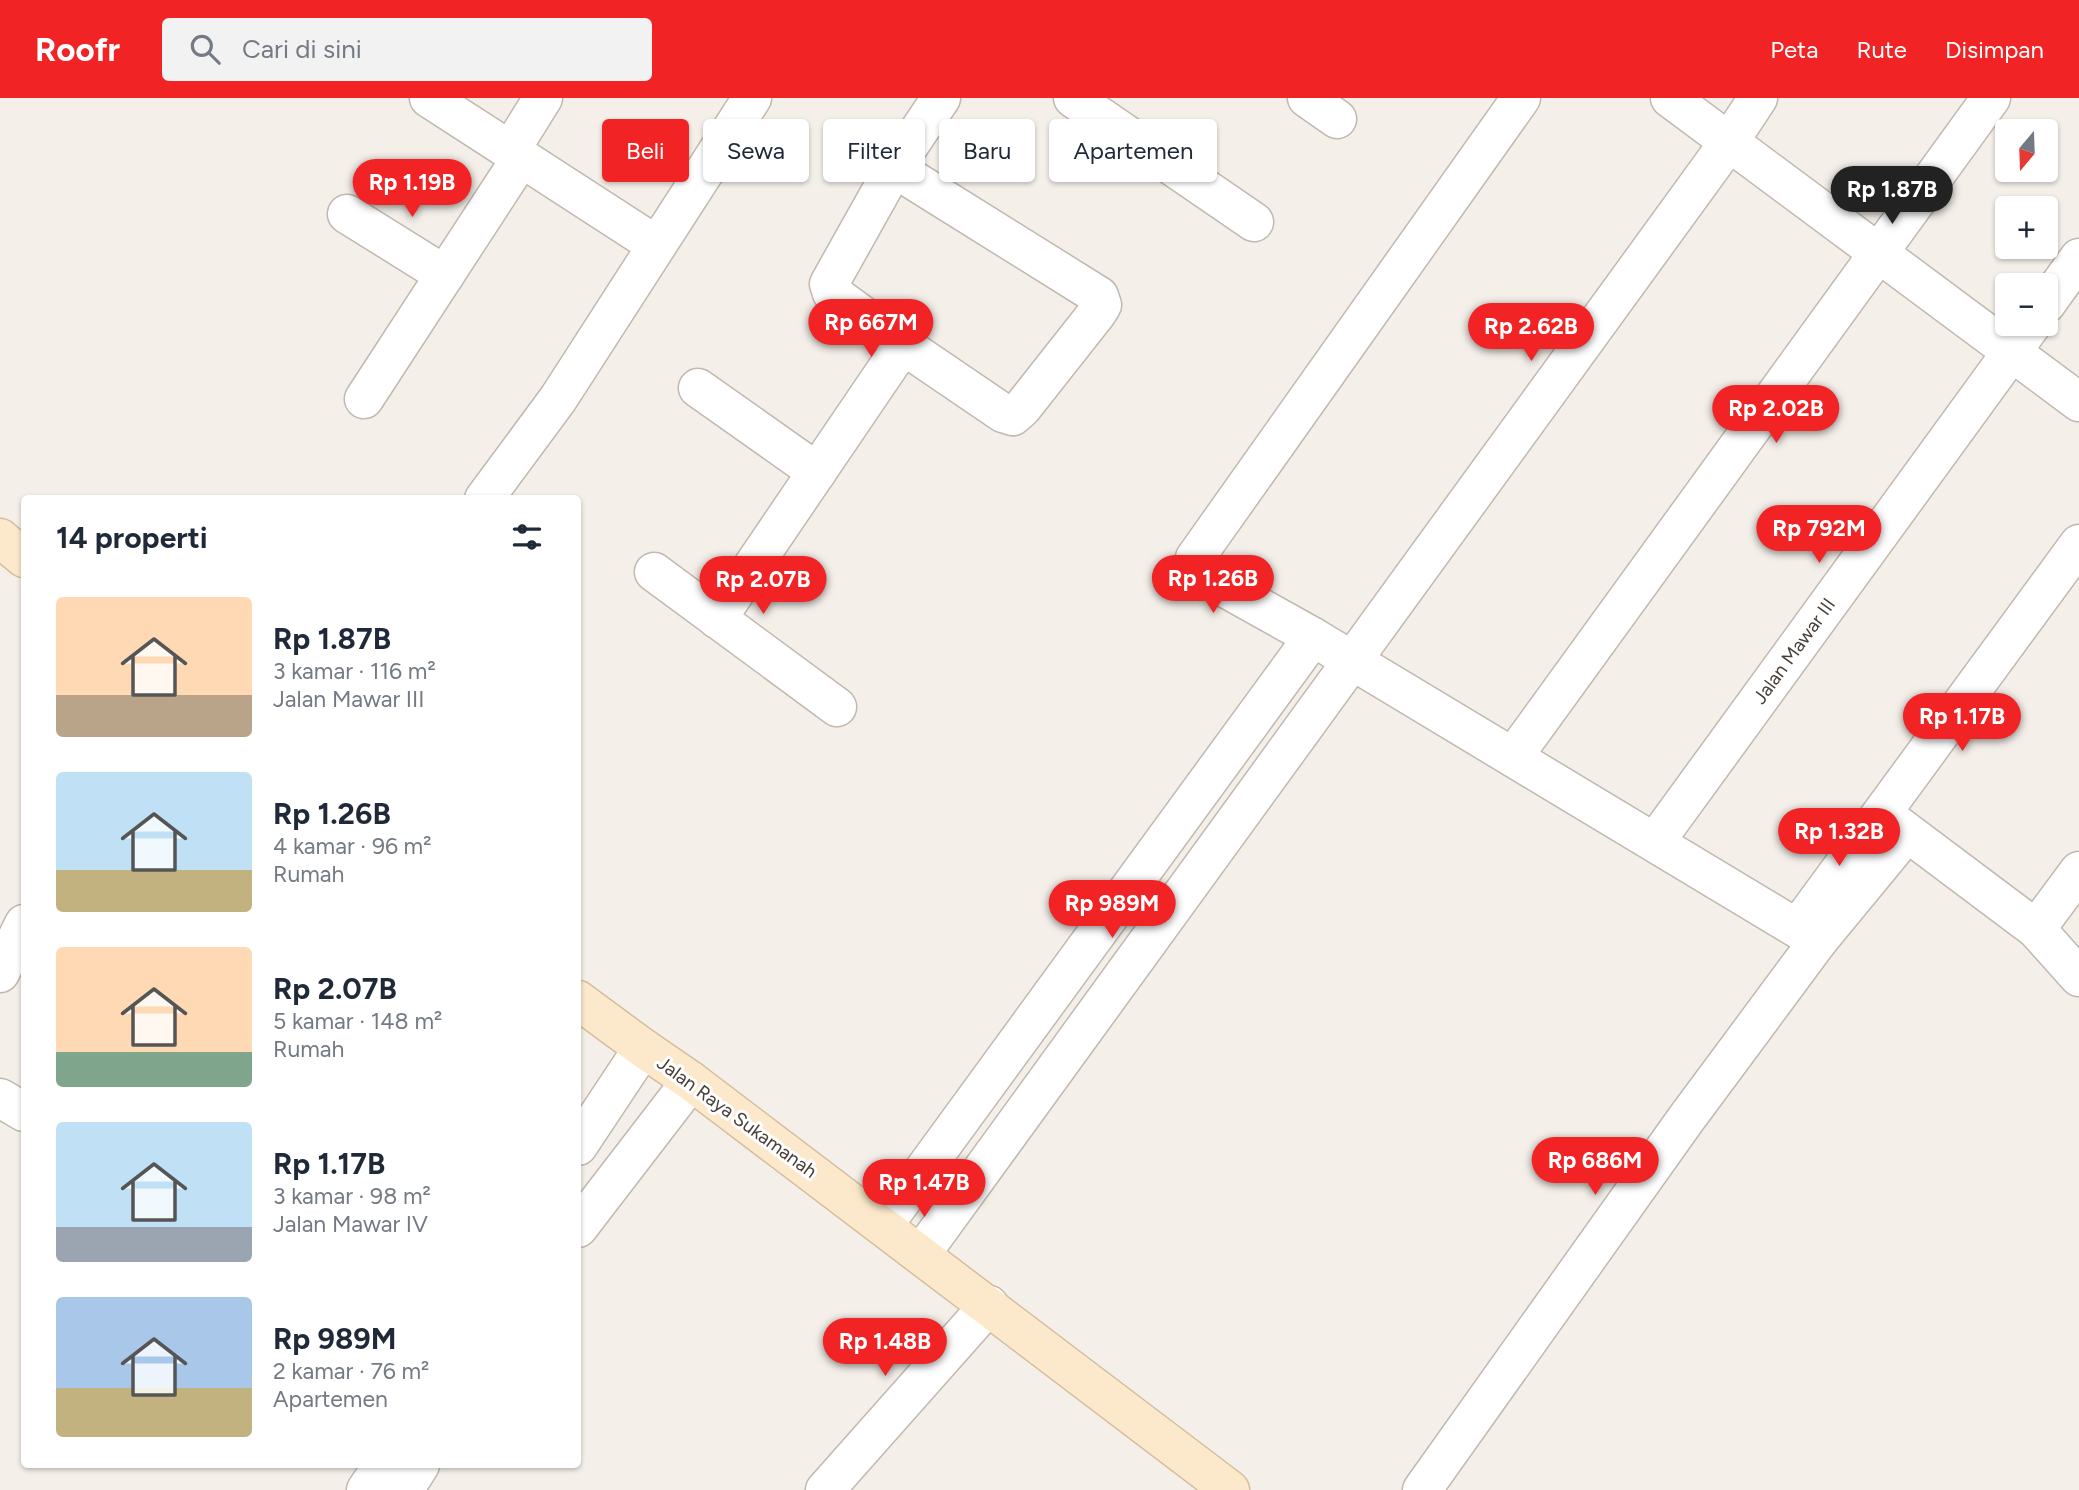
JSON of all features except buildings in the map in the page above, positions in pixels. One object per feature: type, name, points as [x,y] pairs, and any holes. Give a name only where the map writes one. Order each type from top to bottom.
[{"type":"street","points":[[429,98],[656,245]]},
{"type":"street","points":[[364,399],[445,275],[515,154],[543,98]]},
{"type":"street","points":[[487,495],[558,399],[752,98]]},
{"type":"street","points":[[925,122],[941,98]]},
{"type":"street","points":[[1073,98],[1254,222]]},
{"type":"street","points":[[1521,98],[1195,558],[1196,567],[1202,575],[1313,637],[1808,934]]},
{"type":"street","points":[[1670,98],[1878,253],[2021,338],[2079,402]]},
{"type":"street","points":[[921,1254],[1729,142],[1758,98]]},
{"type":"street","points":[[1513,757],[1991,98]]},
{"type":"street","points":[[886,182],[829,284],[832,293],[1003,413],[1013,416],[1039,387],[1102,305],[1099,296],[916,182]]},
{"type":"street","points":[[347,214],[445,275]]},
{"type":"street","points":[[2058,287],[2079,258]]},
{"type":"street","name":"Jalan Mawar III","points":[[1655,842],[2021,338]]},
{"type":"street","points":[[717,619],[903,345]]},
{"type":"street","points":[[698,388],[817,472]]},
{"type":"street","points":[[1422,1490],[1686,1119],[1808,934],[1894,823],[2079,544]]},
{"type":"street","points":[[654,572],[837,707]]},
{"type":"street","points":[[883,1227],[1313,637]]},
{"type":"street","points":[[1894,823],[2036,929],[2079,977]]},
{"type":"street","points":[[2036,929],[2079,871]]},
{"type":"street","points":[[0,973],[21,930]]},
{"type":"street","name":"Jalan Raya Sukamanah","points":[[581,1002],[691,1081],[1230,1490]]},
{"type":"street","points":[[581,1141],[643,1048]]},
{"type":"street","points":[[581,1224],[691,1081]]},
{"type":"street","points":[[0,1098],[21,1110]]},
{"type":"street","points":[[825,1490],[989,1305]]},
{"type":"street","points":[[366,1490],[381,1468]]},
{"type":"street","points":[[404,1490],[418,1468]]}]
